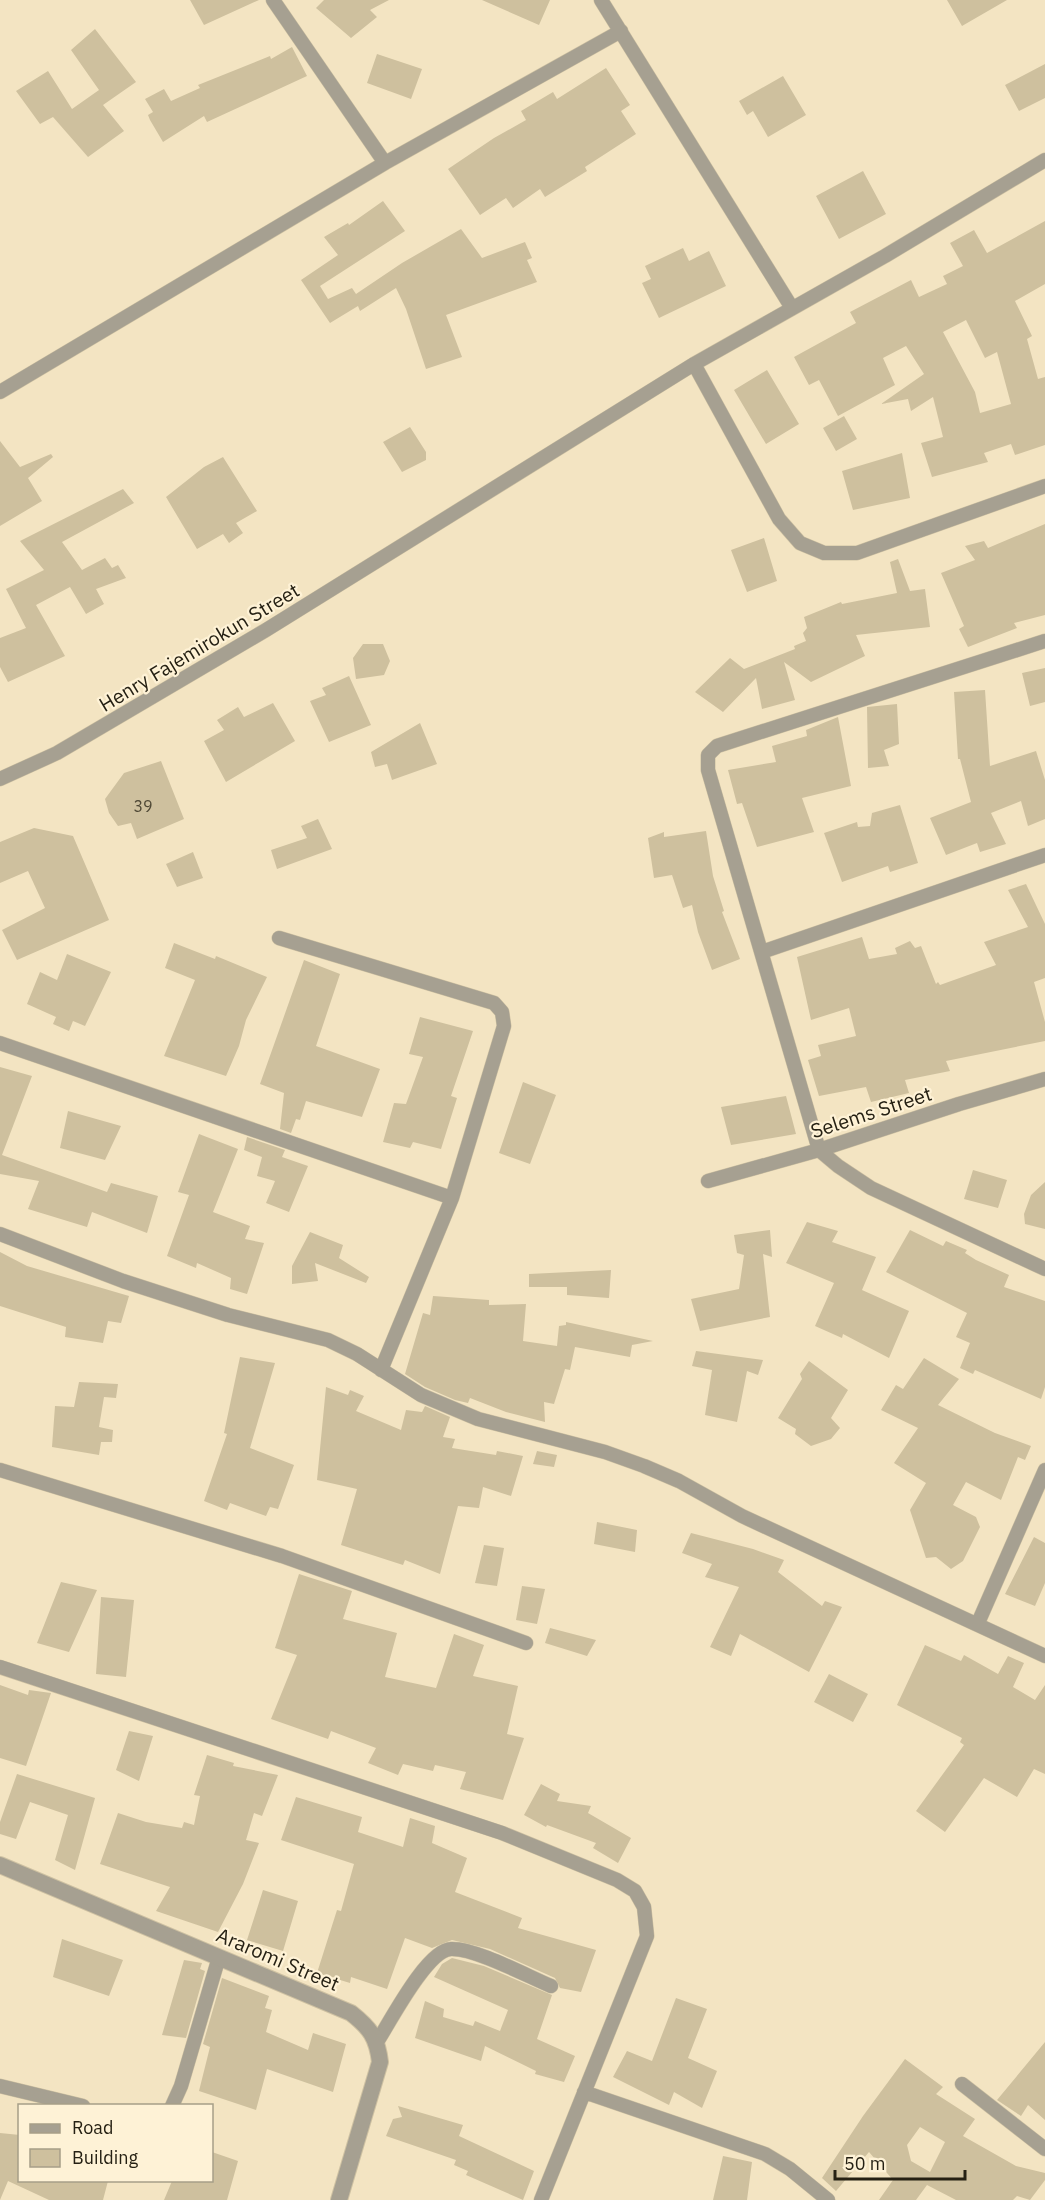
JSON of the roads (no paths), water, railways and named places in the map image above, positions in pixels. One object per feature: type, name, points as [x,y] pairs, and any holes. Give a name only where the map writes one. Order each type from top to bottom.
[{"type":"street","points":[[273,0],[385,163]]},
{"type":"street","points":[[601,0],[792,308]]},
{"type":"street","points":[[0,392],[385,163],[621,31]]},
{"type":"street","name":"Henry Fajemirokun Street","points":[[0,779],[57,753],[413,541],[694,364],[1045,160]]},
{"type":"street","points":[[694,364],[779,519],[800,543],[824,553],[857,553],[1045,486]]},
{"type":"street","points":[[1045,641],[717,746],[708,755],[708,770],[819,1149],[838,1166],[871,1188],[1045,1269]]},
{"type":"street","points":[[762,952],[1045,855]]},
{"type":"street","points":[[279,938],[494,1003],[502,1012],[504,1026],[452,1198],[381,1370]]},
{"type":"street","points":[[0,1043],[452,1198]]},
{"type":"street","name":"Selems Street","points":[[708,1181],[1045,1079]]},
{"type":"street","points":[[0,1234],[144,1288],[228,1315],[328,1340],[421,1395],[478,1419],[605,1452],[644,1466],[679,1481],[742,1516],[978,1623],[1045,1656]]},
{"type":"street","points":[[0,1470],[282,1556],[526,1643]]},
{"type":"street","points":[[978,1623],[1045,1470]]},
{"type":"street","points":[[0,1667],[502,1833],[617,1880],[635,1891],[644,1907],[647,1936],[542,2200]]},
{"type":"street","name":"Araromi Street","points":[[0,1865],[351,2013],[364,2023],[377,2042]]},
{"type":"street","points":[[339,2200],[380,2062],[377,2042],[418,1977],[439,1954],[449,1949],[466,1951],[551,1986]]},
{"type":"street","points":[[173,2104],[181,2086],[219,1957]]},
{"type":"street","points":[[962,2084],[1045,2149]]},
{"type":"street","points":[[0,2085],[75,2104]]},
{"type":"street","points":[[584,2092],[765,2154],[828,2200]]}]
